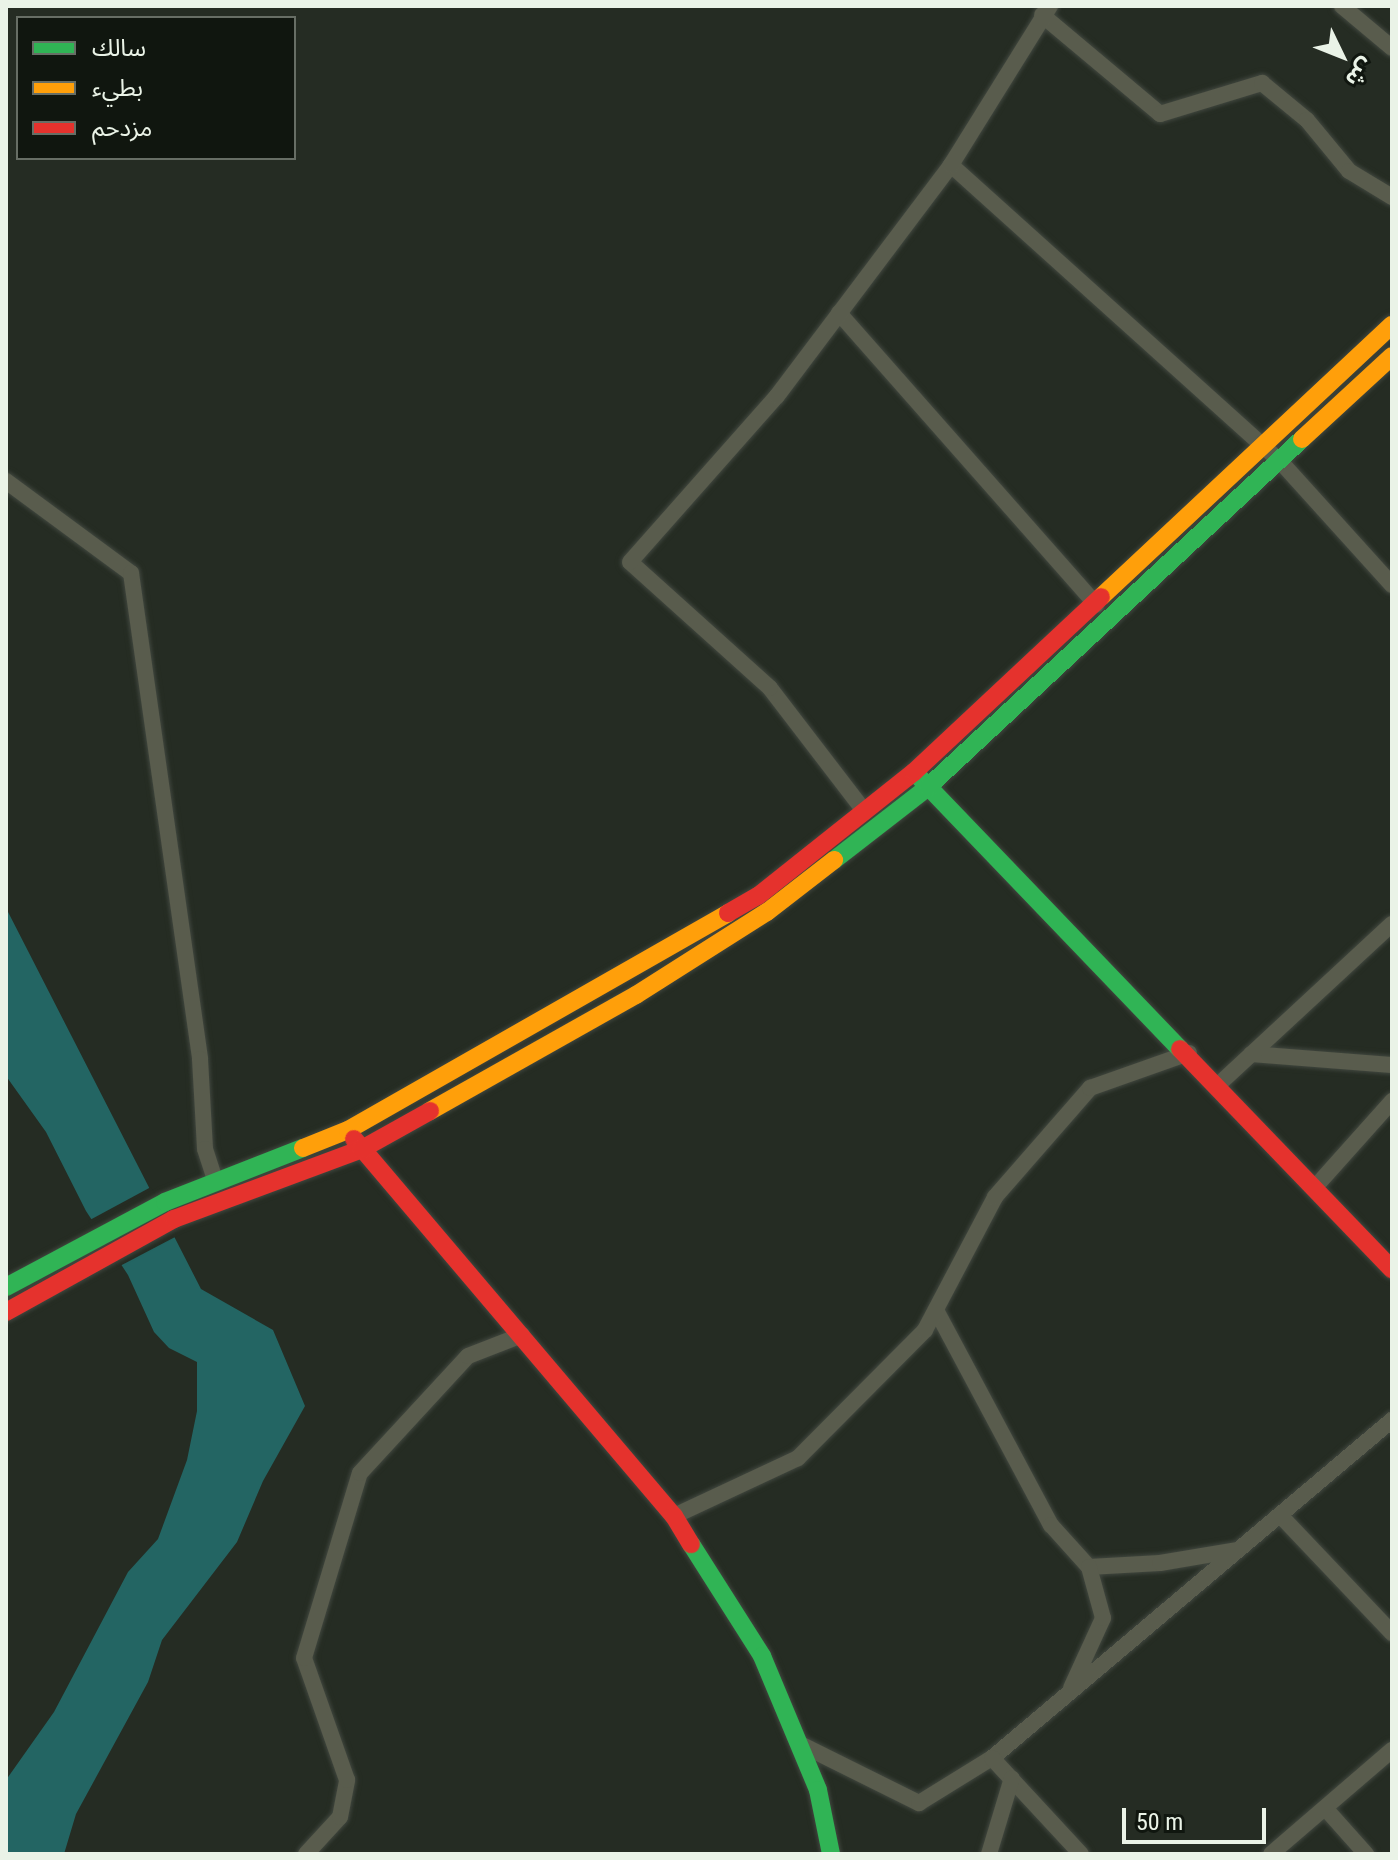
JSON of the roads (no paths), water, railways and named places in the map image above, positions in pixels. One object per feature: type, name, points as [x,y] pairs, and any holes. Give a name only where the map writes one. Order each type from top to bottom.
[{"type":"street","points":[[1342,6],[1392,48]]},
{"type":"street","points":[[865,812],[770,688],[630,562],[777,396],[951,165],[1046,11],[1160,114],[1262,83],[1307,120],[1349,171],[1392,197]]},
{"type":"street","points":[[951,165],[1280,461],[1392,585]]},
{"type":"street","points":[[839,313],[1096,605]]},
{"type":"street","points":[[6,1312],[97,1259],[215,1180],[348,1130],[758,896],[914,772],[1392,325]]},
{"type":"street","points":[[6,1287],[87,1241],[169,1211],[362,1149],[636,995],[767,912],[928,787],[1392,356]]},
{"type":"street","points":[[6,481],[131,573],[200,1059],[205,1149],[215,1180]]},
{"type":"street","points":[[914,772],[1317,1185],[1392,1269]]},
{"type":"street","points":[[1218,1085],[1392,924]]},
{"type":"street","points":[[674,1516],[798,1458],[925,1330],[995,1197],[1090,1088],[1189,1053]]},
{"type":"street","points":[[1251,1054],[1392,1065]]},
{"type":"street","points":[[1317,1185],[1392,1101]]},
{"type":"street","points":[[348,1130],[674,1516],[751,1635],[802,1745],[818,1790],[831,1854]]},
{"type":"street","points":[[936,1310],[1051,1525],[1089,1567],[1103,1618],[1067,1695]]},
{"type":"street","points":[[306,1854],[340,1817],[347,1780],[304,1658],[360,1473],[468,1356],[522,1335]]},
{"type":"street","points":[[802,1745],[919,1803],[992,1758],[1392,1420]]},
{"type":"street","points":[[1280,1515],[1392,1633]]},
{"type":"street","points":[[1089,1567],[1160,1563],[1239,1549]]},
{"type":"street","points":[[1271,1854],[1392,1750]]},
{"type":"street","points":[[992,1758],[1081,1854]]},
{"type":"street","points":[[989,1854],[1012,1778]]},
{"type":"street","points":[[1325,1808],[1366,1854]]},
{"type":"water","points":[[6,908],[201,1289],[273,1330],[305,1406],[263,1481],[237,1542],[162,1640],[148,1682],[76,1814],[64,1854],[6,1854],[6,1780],[54,1712],[128,1572],[158,1539],[187,1460],[197,1411],[197,1362],[169,1348],[154,1332],[128,1275],[86,1211],[46,1132],[6,1076]]}]
